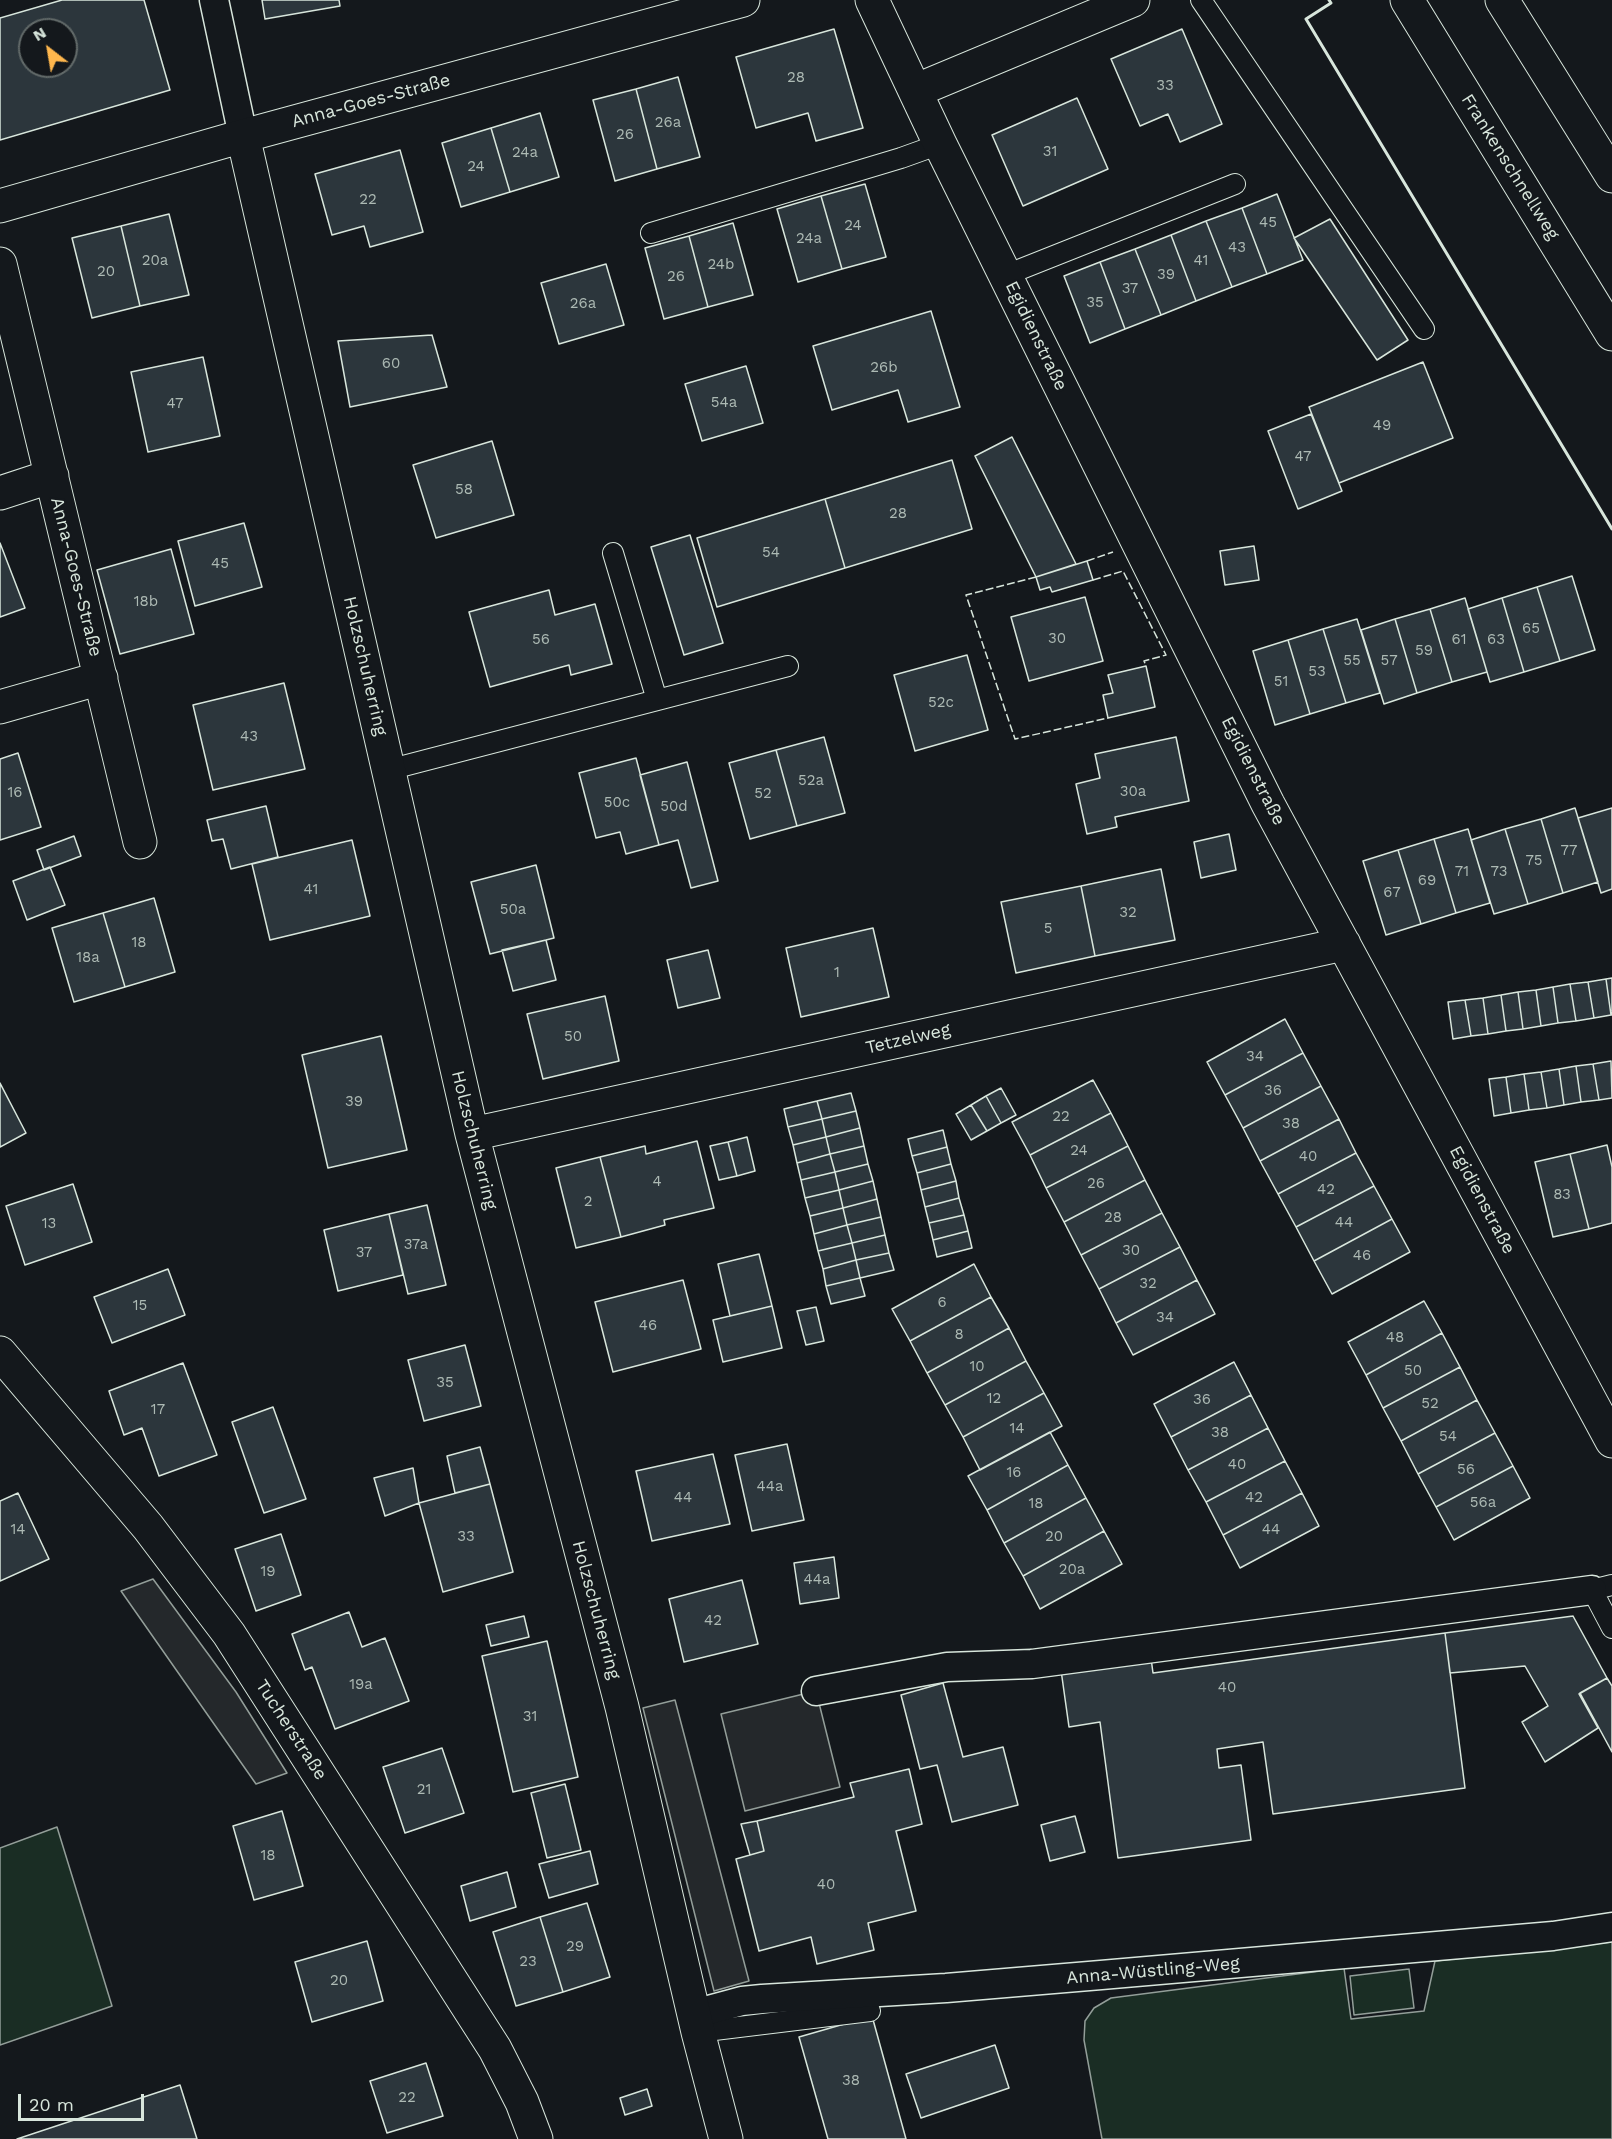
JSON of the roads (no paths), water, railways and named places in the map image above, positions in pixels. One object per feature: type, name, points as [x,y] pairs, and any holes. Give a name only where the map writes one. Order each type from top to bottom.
[{"type":"main road","name":"Anna-Goes-Straße","points":[[0,206],[243,136],[743,0]]},
{"type":"main road","name":"Egidienstraße","points":[[872,0],[940,144],[1268,804],[1612,1441]]},
{"type":"main road","points":[[915,91],[1133,0]]},
{"type":"main road","name":"Frankenschnellweg","points":[[1407,0],[1612,334]]},
{"type":"main road","points":[[1502,0],[1612,176]]},
{"type":"main road","name":"Holzschuherring","points":[[243,136],[472,1134],[622,1707],[696,2023],[726,2139]]},
{"type":"main road","name":"Anna-Goes-Straße","points":[[0,264],[141,842]]},
{"type":"main road","name":"Anna-Goes-Straße","points":[[0,493],[51,476]]},
{"type":"main road","name":"Anna-Goes-Straße","points":[[0,707],[101,678]]},
{"type":"main road","name":"Tetzelweg","points":[[472,1134],[1344,944]]},
{"type":"main road","name":"Tucherstraße","points":[[0,1353],[148,1527],[229,1634],[495,2049],[522,2102],[536,2139]]},
{"type":"street","points":[[214,0],[243,136]]},
{"type":"street","points":[[816,1691],[946,1667],[1032,1664],[1602,1587]]},
{"type":"street","name":"Anna-Wüstling-Weg","points":[[696,2023],[752,2000],[946,1988],[1101,1975],[1553,1936],[1612,1927]]},
{"type":"lane","points":[[1201,0],[1424,329]]},
{"type":"lane","points":[[651,233],[901,158],[940,144]]},
{"type":"lane","points":[[1006,275],[1235,184]]},
{"type":"lane","points":[[613,553],[657,700]]},
{"type":"lane","points":[[388,770],[788,666]]},
{"type":"lane","points":[[1602,1587],[1612,1628]]},
{"type":"lane","points":[[696,2023],[870,2011]]}]
